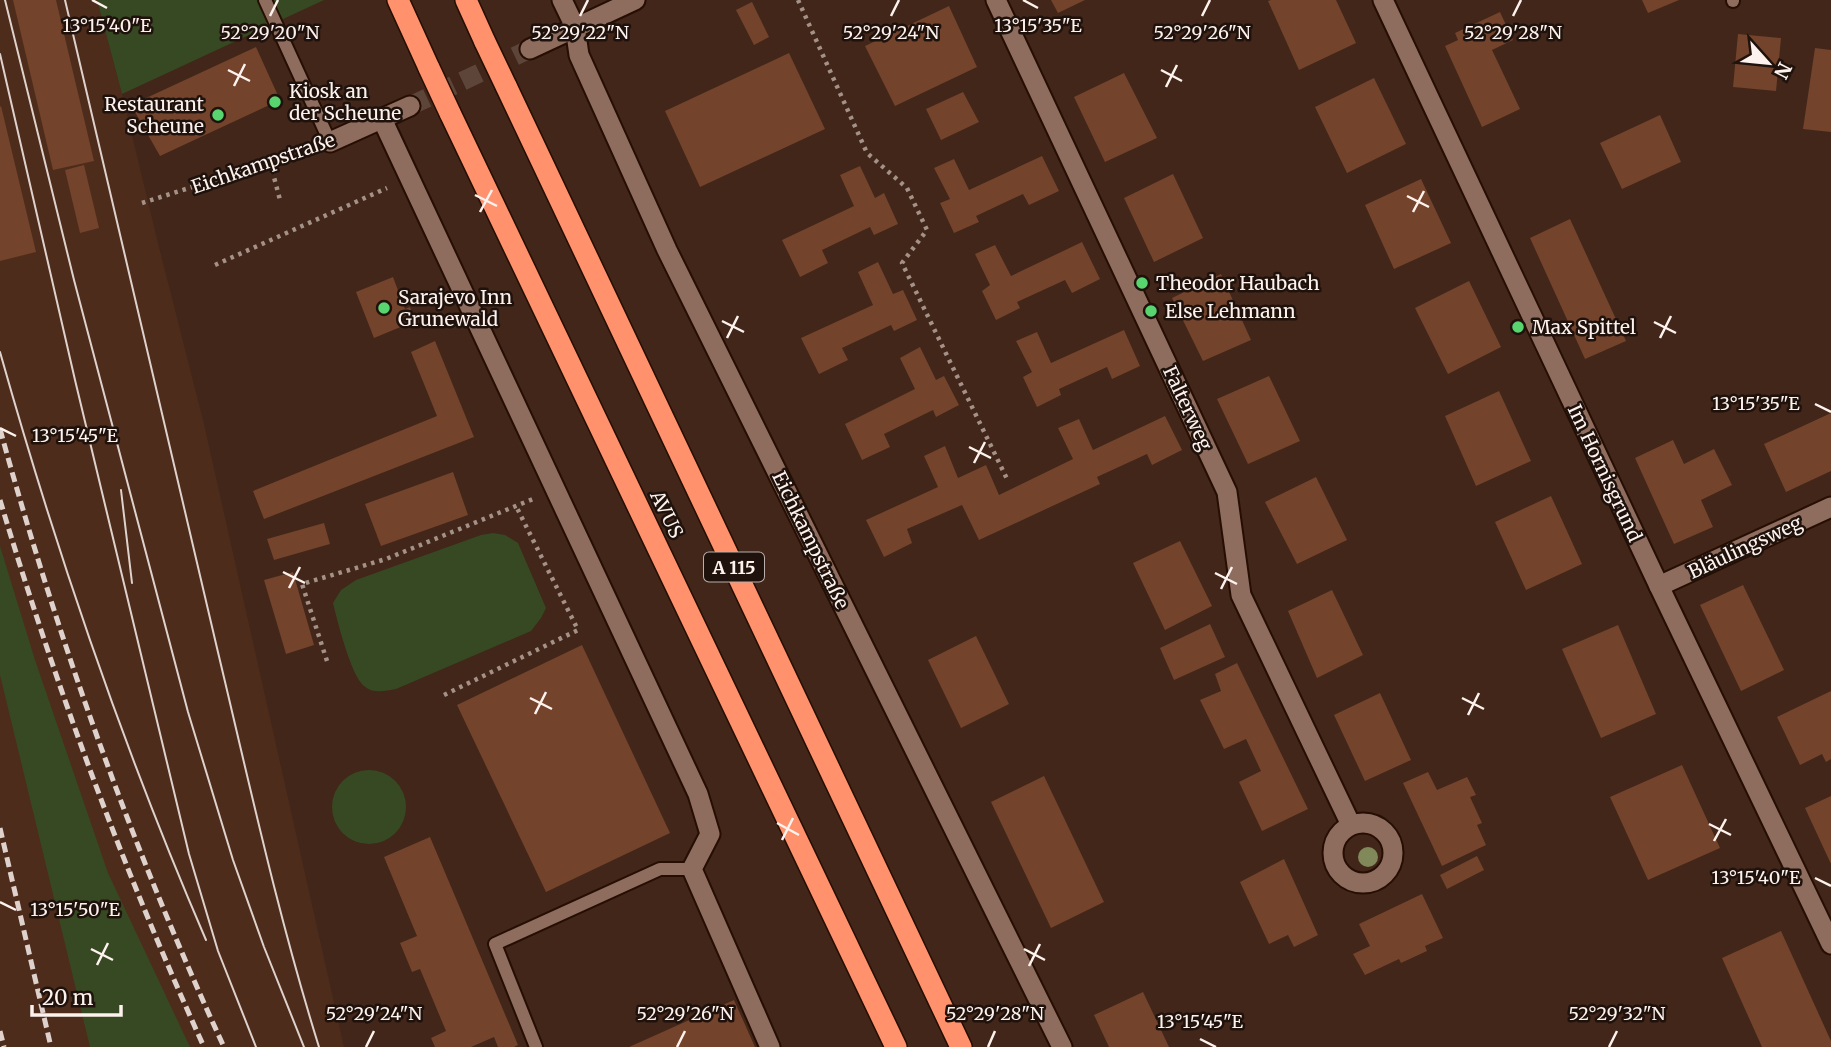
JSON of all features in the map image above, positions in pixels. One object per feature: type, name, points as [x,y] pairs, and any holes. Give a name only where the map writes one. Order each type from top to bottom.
[{"type":"highway","name":"AVUS","points":[[398,0],[896,1047]]},
{"type":"highway","name":"AVUS","points":[[466,0],[961,1047]]},
{"type":"street","name":"Eichkampstraße","points":[[562,0],[575,27],[579,55],[667,250],[1062,1047]]},
{"type":"street","points":[[530,49],[635,0]]},
{"type":"street","name":"Falterweg","points":[[996,0],[1227,492],[1241,595],[1351,825]]},
{"type":"street","name":"Im Hornisgrund","points":[[1383,0],[1831,944]]},
{"type":"street","name":"Eichkampstraße","points":[[330,142],[410,106]]},
{"type":"street","points":[[382,119],[698,794],[710,834],[692,869],[770,1047]]},
{"type":"street","name":"Bläulingsweg","points":[[1659,586],[1831,507]]},
{"type":"lane","points":[[265,0],[330,142]]},
{"type":"lane","points":[[536,1047],[495,944],[660,869],[692,869]]},
{"type":"path","points":[[798,0],[867,153],[907,188],[927,230],[902,263],[1008,481]]},
{"type":"path","name":"Eichkampstraße","points":[[142,203],[330,142]]},
{"type":"path","points":[[270,162],[280,201]]},
{"type":"path","points":[[215,265],[410,177]]},
{"type":"path","points":[[327,661],[302,584],[386,559],[557,490]]},
{"type":"path","points":[[444,695],[578,630],[516,506]]},
{"type":"shaded area","points":[[0,0],[97,0],[204,424],[344,1047],[0,1047]]},
{"type":"green space","points":[[97,0],[324,0],[122,94]]},
{"type":"green space","points":[[493,533],[505,535],[518,543],[546,608],[531,631],[396,689],[375,691],[364,686],[354,671],[333,603],[341,590],[356,580]]},
{"type":"green space","points":[[0,546],[35,660],[108,873],[190,1047],[90,1047],[0,675]]},
{"type":"green space","points":[[369,770],[390,776],[400,786],[406,807],[400,828],[390,838],[369,844],[348,838],[338,828],[332,807],[338,786],[348,776]]},
{"type":"building","points":[[13,0],[56,0],[94,161],[53,170]]},
{"type":"building","points":[[1051,0],[1085,0],[1058,13]]},
{"type":"building","points":[[1336,0],[1356,43],[1299,70],[1268,1]]},
{"type":"building","points":[[1642,0],[1679,0],[1648,13]]},
{"type":"building","points":[[752,2],[769,37],[754,45],[736,10]]},
{"type":"building","points":[[949,6],[977,67],[895,106],[865,46]]},
{"type":"building","points":[[1500,12],[1513,40],[1492,50],[1520,109],[1482,127],[1445,46],[1458,40],[1455,33]]},
{"type":"building","points":[[1738,34],[1781,38],[1776,91],[1733,87]]},
{"type":"building","points":[[256,47],[280,100],[160,156],[131,105]]},
{"type":"building","points":[[1815,48],[1831,50],[1831,132],[1803,129]]},
{"type":"building","points":[[789,53],[825,129],[700,187],[665,111]]},
{"type":"building","points":[[1124,73],[1157,138],[1105,162],[1074,97]]},
{"type":"building","points":[[1374,78],[1406,144],[1347,173],[1315,107]]},
{"type":"building","points":[[963,92],[979,122],[941,140],[926,109]]},
{"type":"building","points":[[0,107],[36,252],[0,261]]},
{"type":"building","points":[[1660,115],[1681,162],[1622,189],[1600,143]]},
{"type":"building","points":[[1042,156],[1059,191],[1029,205],[1023,194],[976,216],[979,222],[954,233],[940,203],[950,199],[934,168],[954,159],[969,190]]},
{"type":"building","points":[[84,165],[99,228],[80,233],[65,170]]},
{"type":"building","points":[[860,166],[875,198],[884,193],[898,224],[874,235],[870,227],[822,250],[828,263],[800,277],[782,240],[854,206],[840,175]]},
{"type":"building","points":[[1173,174],[1203,238],[1154,262],[1124,198]]},
{"type":"building","points":[[1421,179],[1451,243],[1394,269],[1365,205]]},
{"type":"building","points":[[1570,219],[1626,341],[1585,359],[1530,238]]},
{"type":"building","points":[[1082,242],[1100,279],[1072,293],[1065,280],[1017,302],[1020,308],[996,320],[982,291],[990,285],[975,254],[995,245],[1011,276]]},
{"type":"building","points":[[878,262],[893,294],[903,290],[917,320],[894,331],[891,325],[842,348],[848,360],[819,374],[801,338],[873,305],[858,272]]},
{"type":"building","points":[[1221,274],[1251,340],[1203,361],[1172,298]]},
{"type":"building","name":"Sarajevo Inn Grunewald","points":[[393,277],[405,309],[410,307],[415,321],[374,338],[356,292]]},
{"type":"building","points":[[1469,281],[1501,347],[1448,374],[1415,308]]},
{"type":"building","points":[[1124,330],[1140,366],[1112,379],[1107,367],[1059,389],[1061,395],[1037,407],[1023,377],[1032,372],[1016,341],[1037,332],[1051,363]]},
{"type":"building","points":[[435,341],[474,437],[264,519],[253,491],[437,416],[411,352]]},
{"type":"building","points":[[920,347],[936,380],[944,376],[959,405],[936,417],[933,410],[884,434],[890,447],[862,460],[845,424],[915,389],[900,358]]},
{"type":"building","points":[[1269,376],[1300,441],[1248,464],[1217,399]]},
{"type":"building","points":[[1499,391],[1531,461],[1476,486],[1445,416]]},
{"type":"building","points":[[1831,413],[1831,471],[1786,492],[1764,444]]},
{"type":"building","points":[[1165,416],[1182,450],[1152,465],[1147,454],[1097,477],[1100,484],[979,540],[962,505],[907,529],[912,543],[884,557],[866,520],[938,487],[924,456],[945,446],[958,478],[986,465],[999,495],[1073,459],[1058,428],[1079,419],[1093,450]]},
{"type":"building","points":[[1673,440],[1684,464],[1714,449],[1732,485],[1701,500],[1713,527],[1674,544],[1635,458]]},
{"type":"building","points":[[453,472],[468,515],[381,546],[365,504]]},
{"type":"building","points":[[1316,477],[1347,540],[1297,564],[1265,502]]},
{"type":"building","points":[[1551,496],[1582,564],[1526,590],[1495,522]]},
{"type":"building","points":[[324,523],[330,544],[274,560],[267,539]]},
{"type":"building","points":[[1180,541],[1212,606],[1165,630],[1133,563]]},
{"type":"building","points":[[293,572],[314,645],[286,654],[264,580]]},
{"type":"building","points":[[1743,585],[1784,670],[1741,691],[1700,605]]},
{"type":"building","points":[[1332,590],[1363,655],[1317,678],[1288,611]]},
{"type":"building","points":[[1210,624],[1225,657],[1174,680],[1160,648]]},
{"type":"building","points":[[1618,625],[1656,714],[1601,738],[1562,649]]},
{"type":"building","points":[[976,636],[1009,704],[961,728],[928,660]]},
{"type":"building","points":[[582,645],[670,833],[546,892],[457,705]]},
{"type":"building","points":[[1237,663],[1308,809],[1262,831],[1239,782],[1261,771],[1246,739],[1224,749],[1200,700],[1221,691],[1215,674]]},
{"type":"building","points":[[1831,691],[1831,759],[1826,762],[1822,754],[1800,765],[1777,717]]},
{"type":"building","points":[[1380,693],[1411,760],[1365,781],[1334,715]]},
{"type":"building","points":[[1682,765],[1720,848],[1648,880],[1610,797]]},
{"type":"building","points":[[1428,772],[1437,790],[1467,777],[1476,795],[1470,797],[1482,823],[1477,825],[1486,845],[1442,866],[1403,783]]},
{"type":"building","points":[[1044,776],[1104,902],[1051,928],[991,802]]},
{"type":"building","points":[[1831,796],[1831,864],[1805,808]]},
{"type":"building","points":[[430,837],[518,1045],[514,1047],[498,1047],[494,1037],[471,1047],[435,1047],[431,1038],[446,1031],[420,969],[412,972],[400,943],[417,936],[384,857]]},
{"type":"building","points":[[1477,856],[1484,870],[1447,889],[1440,875]]},
{"type":"building","points":[[1284,859],[1318,935],[1294,947],[1288,935],[1269,944],[1240,882]]},
{"type":"building","points":[[1422,894],[1443,938],[1425,946],[1427,951],[1401,963],[1399,959],[1365,975],[1353,954],[1370,946],[1359,924]]},
{"type":"building","points":[[1781,931],[1831,1041],[1831,1047],[1762,1047],[1722,958]]},
{"type":"building","points":[[1143,992],[1169,1047],[1109,1047],[1094,1015]]},
{"type":"building","points":[[734,1000],[755,1047],[629,1047]]},
{"type":"tunnel","points":[[410,106],[530,49]]},
{"type":"tram line","points":[[5,0],[74,280],[188,712],[233,860],[304,1047]]},
{"type":"tram line","points":[[65,0],[265,849],[319,1047]]},
{"type":"tram line","points":[[0,54],[189,854],[218,951],[256,1047]]},
{"type":"tram line","points":[[0,352],[93,650],[147,796],[206,940]]},
{"type":"tram line","points":[[121,490],[132,583]]},
{"type":"railway","points":[[0,429],[47,587],[99,742],[158,896],[224,1047]]},
{"type":"railway","points":[[0,500],[44,639],[93,777],[146,913],[204,1047]]},
{"type":"railway","points":[[0,828],[51,1047]]},
{"type":"railway","points":[[0,1031],[4,1047]]},
{"type":"place","name":"Kiosk an der Scheune","points":[[275,102]]},
{"type":"place","name":"Restaurant Scheune","points":[[218,115]]},
{"type":"place","name":"Theodor Haubach","points":[[1142,283]]},
{"type":"place","name":"Sarajevo Inn Grunewald","points":[[384,308]]},
{"type":"place","name":"Else Lehmann","points":[[1151,311]]},
{"type":"place","name":"Max Spittel","points":[[1518,327]]}]
